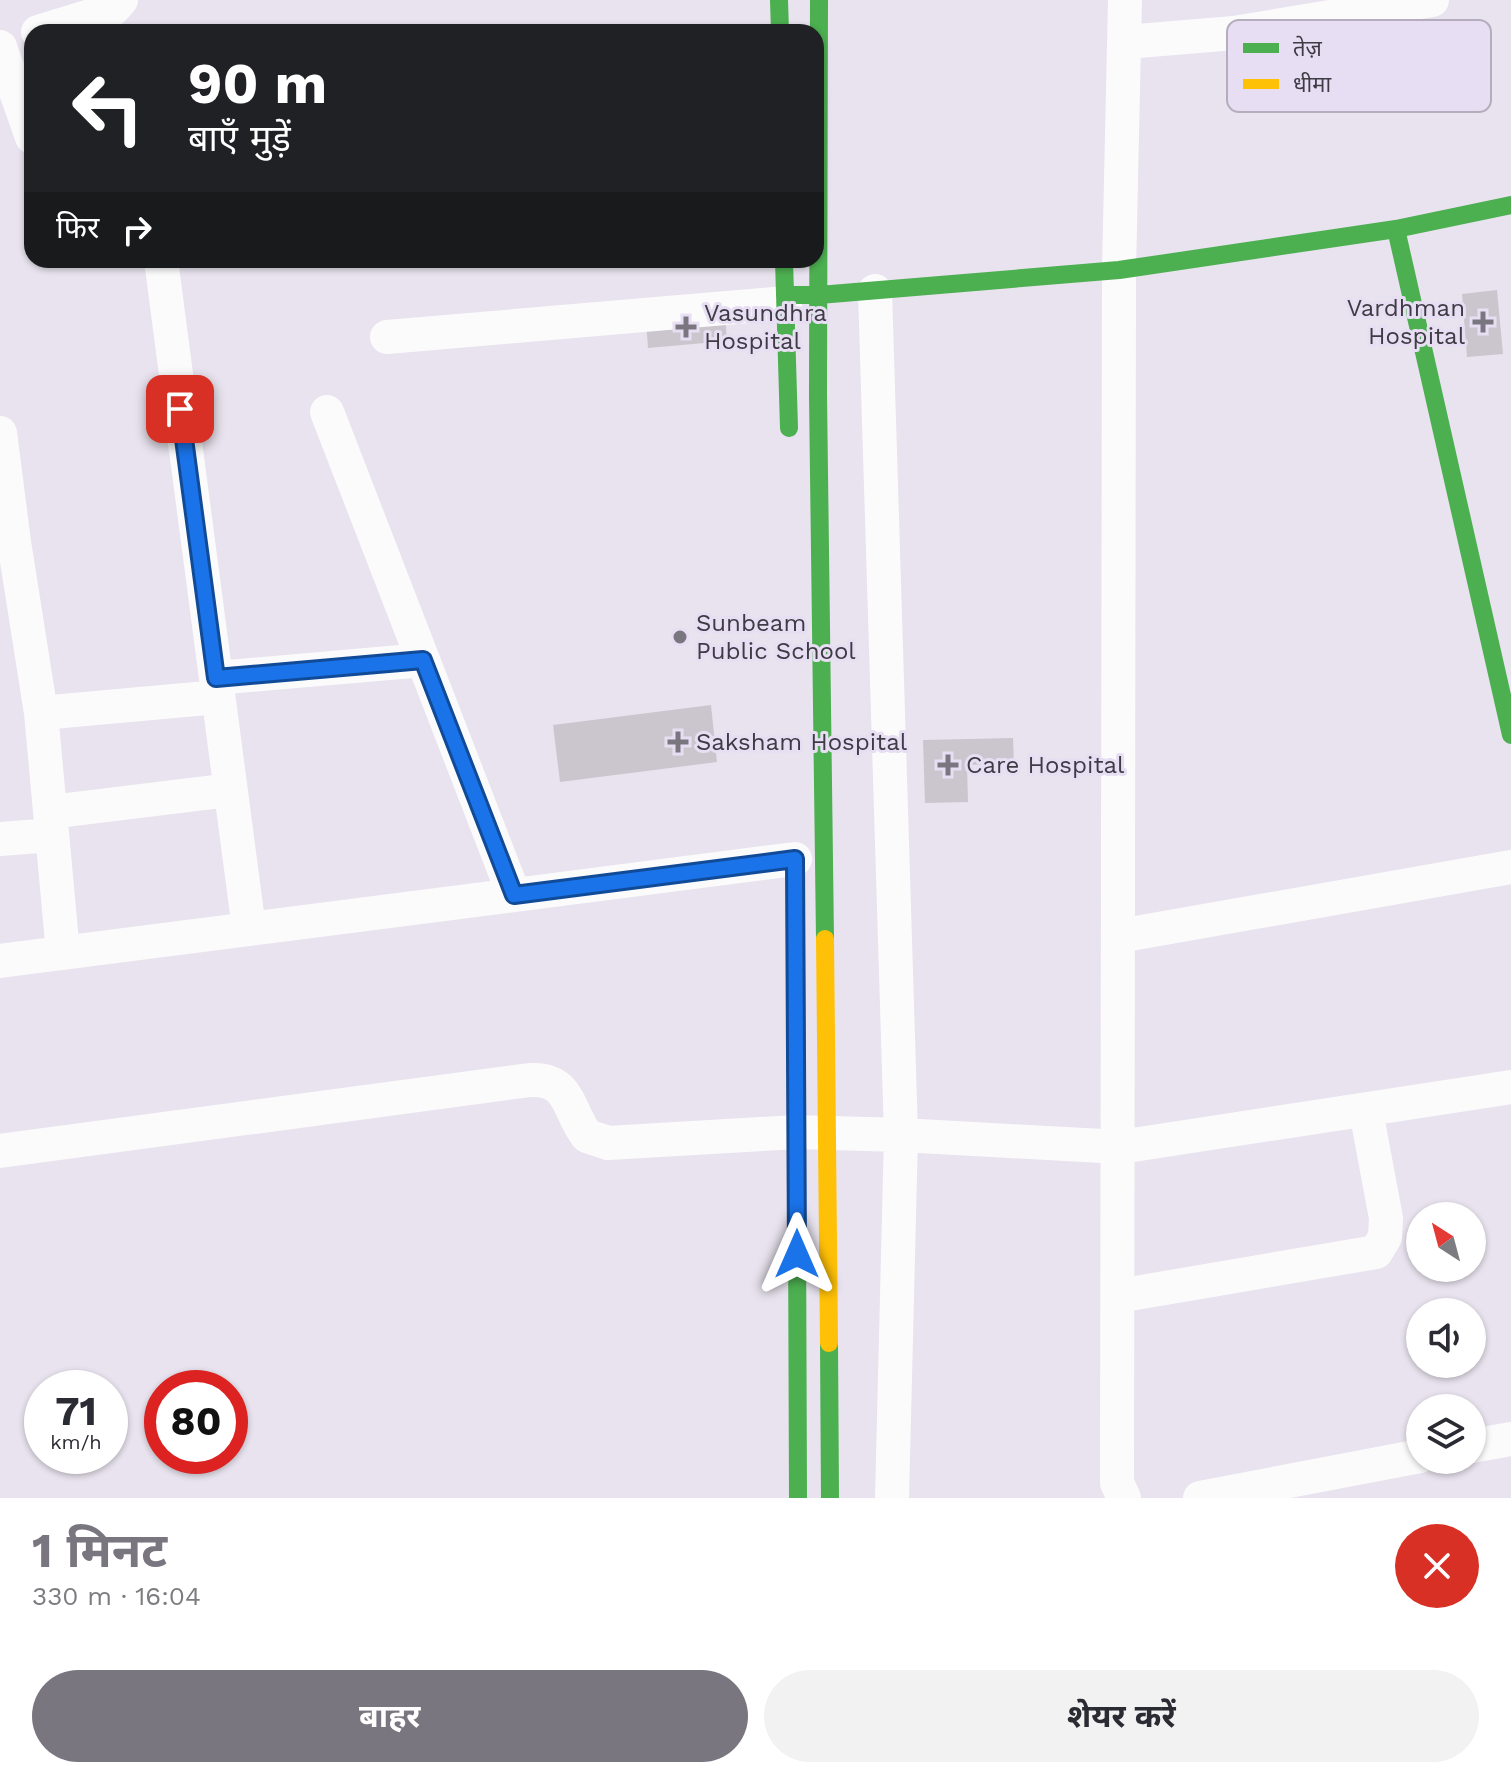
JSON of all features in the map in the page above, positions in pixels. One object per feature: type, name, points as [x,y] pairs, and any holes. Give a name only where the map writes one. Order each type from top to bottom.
[{"type":"main road","points":[[779,0],[780,24]]},
{"type":"main road","points":[[819,0],[819,24]]},
{"type":"main road","points":[[785,299],[1119,270],[1396,229],[1511,205]]},
{"type":"main road","points":[[1396,229],[1511,735]]},
{"type":"main road","points":[[784,268],[789,440]]},
{"type":"main road","points":[[798,1498],[812,1132],[819,268]]},
{"type":"main road","points":[[796,935],[812,1132],[830,1498]]},
{"type":"street","points":[[64,24],[113,9],[121,0]]},
{"type":"street","points":[[1124,1498],[1117,1483],[1120,1147],[1119,270],[1125,0]]},
{"type":"street","points":[[1309,20],[1414,2]]},
{"type":"street","points":[[1126,42],[1227,34]]},
{"type":"street","points":[[24,37],[0,45],[24,114]]},
{"type":"street","points":[[162,268],[249,929]]},
{"type":"street","points":[[875,291],[901,1135],[892,1498]]},
{"type":"street","points":[[387,337],[785,299]]},
{"type":"street","points":[[327,412],[514,895]]},
{"type":"street","points":[[1,448],[15,643],[41,713],[63,953]]},
{"type":"street","points":[[41,713],[423,660]]},
{"type":"street","points":[[0,839],[51,823],[230,790]]},
{"type":"street","points":[[0,961],[795,859]]},
{"type":"street","points":[[1119,936],[1511,867]]},
{"type":"street","points":[[0,1151],[546,1079],[565,1094],[580,1128],[587,1136],[608,1143],[812,1132],[1120,1147],[1511,1087]]},
{"type":"street","points":[[1118,1296],[1376,1252],[1385,1237],[1386,1218],[1366,1111]]},
{"type":"street","points":[[1486,1443],[1511,1439]]},
{"type":"street","points":[[1200,1498],[1406,1459]]},
{"type":"building","points":[[1497,290],[1503,354],[1467,357],[1462,294]]},
{"type":"building","points":[[725,313],[727,341],[648,348],[646,320]]},
{"type":"building","points":[[711,705],[717,762],[560,782],[553,725]]},
{"type":"building","points":[[1013,738],[1014,764],[967,765],[968,802],[925,803],[923,740]]},
{"type":"traffic: fast","points":[[779,0],[780,24]]},
{"type":"traffic: fast","points":[[819,0],[819,24]]},
{"type":"traffic: fast","points":[[1511,205],[1396,229],[1511,735]]},
{"type":"traffic: fast","points":[[785,295],[819,295],[1119,270],[1396,229]]},
{"type":"traffic: fast","points":[[784,268],[789,428]]},
{"type":"traffic: fast","points":[[818,268],[825,939]]},
{"type":"traffic: fast","points":[[796,952],[798,1498]]},
{"type":"traffic: fast","points":[[829,1343],[830,1498]]},
{"type":"traffic: slow","points":[[825,939],[829,1343]]},
{"type":"place","name":"Vardhman Hospital","points":[[1483,322]]},
{"type":"place","name":"Vasundhra Hospital","points":[[686,327]]},
{"type":"place","name":"Sunbeam Public School","points":[[680,637]]},
{"type":"place","name":"Saksham Hospital","points":[[678,742]]},
{"type":"place","name":"Care Hospital","points":[[948,765]]},
{"type":"route","points":[[180,409],[216,678],[423,660],[514,895],[795,859],[797,1254]]}]
